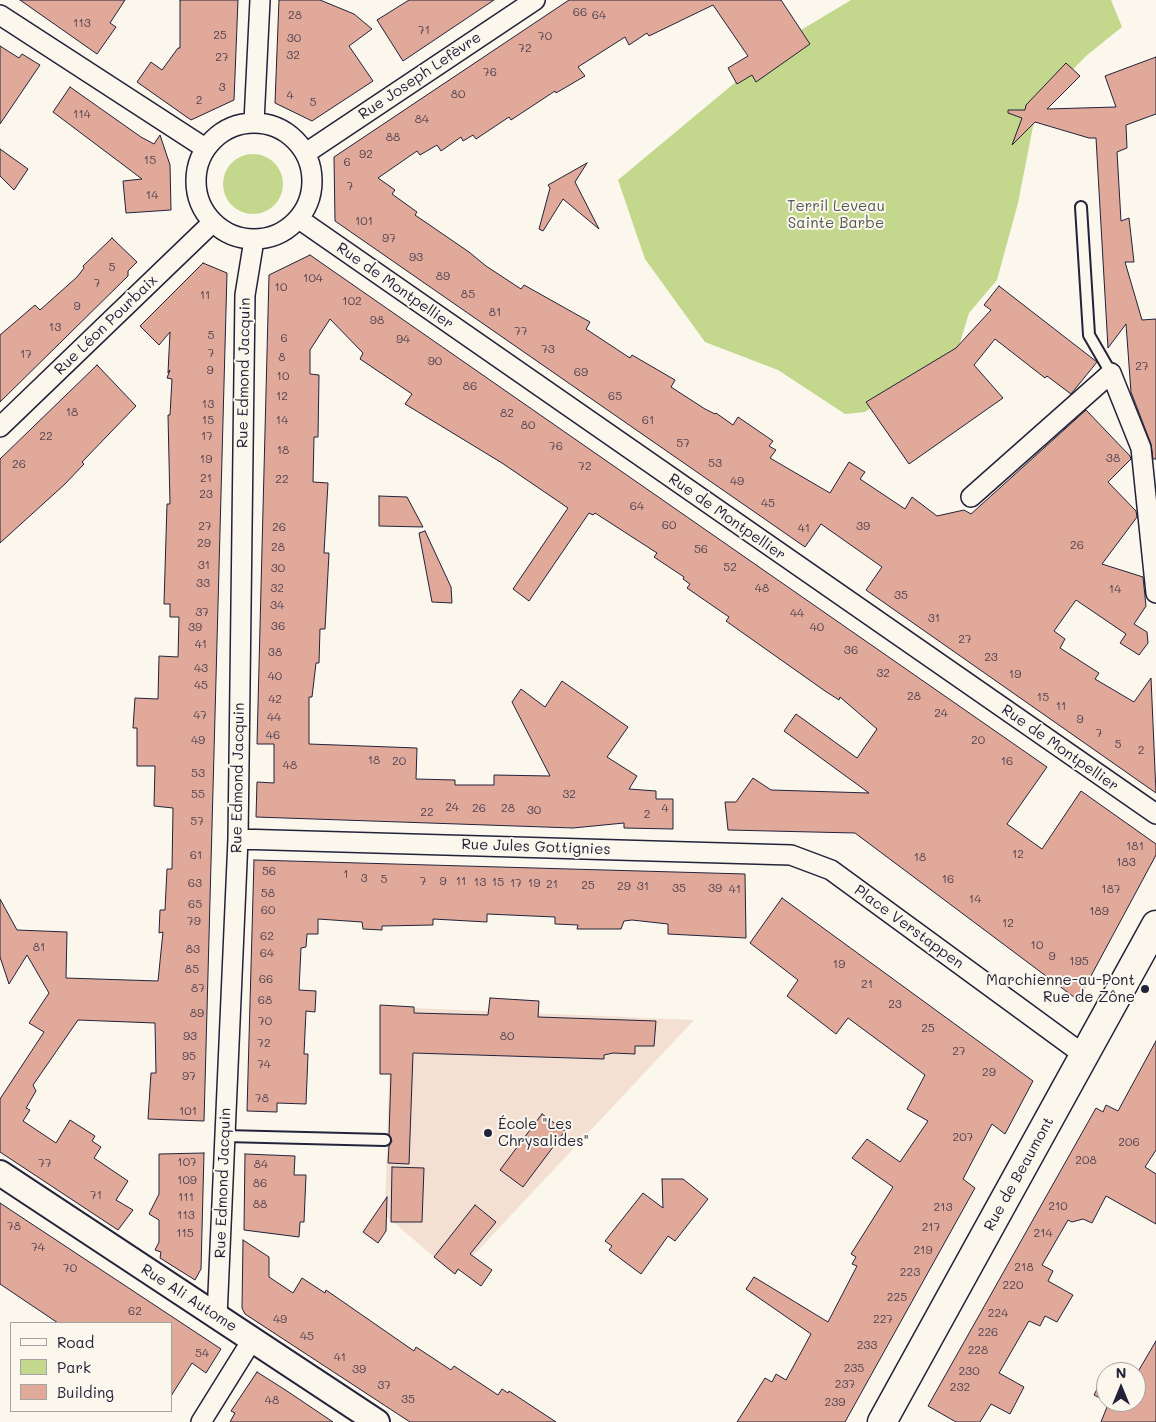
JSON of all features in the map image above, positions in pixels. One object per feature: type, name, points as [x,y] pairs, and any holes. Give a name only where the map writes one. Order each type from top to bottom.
[{"type":"main road","name":"Rue de Beaumont","points":[[882,1422],[1156,925]]},
{"type":"street","points":[[254,122],[260,0]]},
{"type":"street","name":"Rue Joseph Lefèvre","points":[[306,153],[535,0]]},
{"type":"street","points":[[0,15],[205,148]]},
{"type":"street","points":[[254,122],[278,127],[296,140],[306,153],[313,182],[310,201],[299,219],[280,234],[254,240],[235,237],[212,223],[200,204],[195,182],[197,164],[205,148],[228,128],[254,122]]},
{"type":"street","name":"Rue de Montpellier","points":[[299,219],[1156,814]]},
{"type":"street","name":"Rue Léon Pourbaix","points":[[0,427],[212,223]]},
{"type":"street","name":"Rue Edmond Jacquin","points":[[217,1317],[238,839],[245,295],[254,240]]},
{"type":"street","points":[[970,497],[1111,372],[1141,448],[1156,593]]},
{"type":"street","name":"Rue Jules Gottignies","points":[[238,839],[791,855],[831,870]]},
{"type":"street","name":"Place Verstappen","points":[[831,870],[1084,1055]]},
{"type":"street","name":"Rue Ali Autome","points":[[0,1173],[377,1422]]},
{"type":"street","points":[[202,1422],[252,1340]]},
{"type":"lane","points":[[1081,207],[1089,335],[1111,372]]},
{"type":"lane","points":[[225,1136],[385,1140]]},
{"type":"shaded area","name":"École \"Les Chrysalides\"","points":[[391,1007],[694,1020],[455,1275],[385,1215]]},
{"type":"green space","name":"Terril Leveau Sainte Barbe","points":[[851,0],[1111,0],[1122,27],[1086,56],[1037,106],[1018,203],[997,280],[969,313],[959,346],[865,412],[845,414],[778,370],[705,342],[645,259],[618,180],[791,36]]},
{"type":"green space","points":[[253,154],[270,159],[278,167],[283,184],[278,201],[270,209],[253,214],[236,209],[228,201],[223,184],[228,167],[236,159]]},
{"type":"building","points":[[20,0],[125,0],[110,23],[116,27],[97,54]]},
{"type":"building","points":[[180,0],[238,0],[234,100],[191,120],[137,82],[151,62],[162,70],[178,48],[180,48]]},
{"type":"building","points":[[279,0],[320,0],[354,14],[372,29],[349,46],[373,81],[312,121],[275,103]]},
{"type":"building","points":[[409,0],[494,0],[403,61],[377,20]]},
{"type":"building","points":[[569,0],[781,0],[810,44],[756,82],[752,75],[737,84],[728,68],[748,56],[713,5],[649,36],[647,33],[629,45],[625,37],[578,67],[585,76],[556,93],[555,91],[511,120],[509,117],[476,139],[473,135],[463,141],[461,137],[441,151],[437,145],[420,155],[417,151],[378,178],[395,190],[392,194],[417,212],[415,215],[486,266],[521,289],[524,285],[590,322],[586,329],[630,358],[632,355],[675,380],[671,387],[705,409],[716,413],[733,425],[738,417],[773,441],[769,446],[776,450],[770,458],[830,493],[849,462],[865,472],[860,479],[905,509],[912,497],[937,516],[964,510],[971,514],[1086,410],[1131,459],[1108,482],[1136,511],[1137,517],[1102,564],[1143,577],[1146,606],[1134,624],[1147,632],[1148,643],[1139,655],[1120,643],[1126,634],[1076,600],[1054,631],[1065,639],[1060,648],[1099,673],[1095,679],[1134,702],[1151,678],[1156,793],[866,590],[882,567],[821,524],[805,547],[335,221],[334,157]]},
{"type":"building","points":[[0,46],[19,58],[22,54],[40,65],[0,124]]},
{"type":"building","points":[[1156,57],[1156,114],[1126,125],[1127,148],[1117,152],[1121,221],[1129,218],[1134,262],[1125,262],[1142,320],[1156,319],[1156,459],[1153,459],[1151,444],[1131,392],[1126,324],[1108,348],[1096,138],[1089,138],[1035,122],[1012,145],[1022,118],[1008,113],[1008,110],[1025,110],[1026,105],[1066,63],[1080,76],[1047,109],[1116,107],[1105,76]]},
{"type":"building","points":[[70,87],[141,137],[154,144],[160,135],[170,165],[171,210],[126,213],[123,181],[142,179],[53,112]]},
{"type":"building","points":[[0,149],[28,169],[14,190],[0,176]]},
{"type":"building","points":[[587,163],[575,182],[599,229],[563,199],[543,231],[539,229],[550,188],[548,185]]},
{"type":"building","points":[[112,238],[137,262],[128,271],[128,276],[0,402],[0,335],[35,305],[40,310],[77,277],[84,268],[83,266]]},
{"type":"building","points":[[310,255],[1047,767],[1007,824],[1042,849],[1081,791],[1156,844],[1156,855],[1078,1000],[855,833],[728,830],[725,802],[736,802],[753,778],[771,790],[869,793],[784,731],[796,714],[857,758],[877,729],[840,697],[839,700],[825,691],[726,621],[729,617],[687,588],[690,584],[683,579],[684,577],[654,557],[657,553],[595,513],[593,515],[589,513],[529,601],[513,589],[568,508],[502,463],[405,404],[412,394],[360,359],[363,353],[330,319],[310,350],[310,374],[319,375],[318,437],[314,437],[313,482],[328,483],[324,553],[329,553],[325,629],[320,629],[319,663],[316,663],[312,697],[309,697],[309,744],[417,748],[416,779],[455,780],[455,785],[494,785],[494,775],[550,776],[512,702],[521,689],[545,707],[562,681],[628,727],[607,757],[637,776],[629,789],[656,791],[656,799],[673,799],[673,829],[624,828],[624,823],[573,828],[256,817],[257,782],[274,783],[274,744],[257,744],[269,275]]},
{"type":"building","points":[[203,263],[227,273],[204,1121],[148,1119],[151,1073],[156,1073],[155,1023],[78,1020],[33,1085],[36,1091],[26,1108],[30,1110],[23,1121],[56,1143],[70,1120],[95,1136],[92,1141],[101,1147],[94,1158],[128,1181],[116,1200],[133,1210],[118,1230],[0,1152],[0,1099],[44,1032],[29,1023],[49,993],[27,955],[9,984],[0,957],[0,899],[17,930],[67,932],[66,978],[158,981],[163,932],[159,933],[160,910],[165,910],[167,869],[172,869],[173,808],[154,806],[155,766],[137,766],[137,728],[133,728],[135,698],[158,699],[159,656],[178,657],[179,617],[170,617],[170,604],[164,604],[167,504],[170,504],[168,415],[170,415],[172,379],[167,378],[170,370],[168,373],[170,332],[159,345],[140,326]]},
{"type":"building","points":[[999,286],[1097,362],[1071,394],[1047,376],[1045,378],[995,339],[974,365],[1003,398],[909,464],[866,402],[956,348],[991,310],[984,305]]},
{"type":"building","points":[[97,365],[136,406],[82,462],[84,464],[65,484],[0,543],[0,459]]},
{"type":"building","points":[[379,496],[407,497],[423,527],[379,526]]},
{"type":"building","points":[[425,531],[451,587],[452,603],[432,602],[419,533]]},
{"type":"building","points":[[254,860],[745,874],[746,938],[668,934],[668,924],[632,920],[624,921],[621,929],[577,929],[578,925],[555,924],[555,917],[487,914],[487,922],[433,919],[433,925],[382,926],[382,930],[363,929],[362,922],[318,919],[318,934],[307,934],[306,947],[301,948],[299,990],[316,991],[315,1012],[306,1011],[304,1054],[308,1054],[306,1104],[277,1103],[277,1112],[247,1111]]},
{"type":"building","points":[[782,898],[1033,1081],[1005,1134],[992,1124],[963,1179],[975,1188],[845,1422],[737,1422],[765,1378],[772,1382],[776,1374],[786,1380],[811,1334],[746,1289],[754,1277],[828,1322],[857,1266],[852,1264],[856,1257],[851,1254],[893,1187],[852,1158],[867,1139],[900,1162],[928,1121],[907,1109],[925,1075],[848,1018],[836,1034],[787,996],[798,980],[750,943]]},
{"type":"building","points":[[490,998],[539,1001],[538,1017],[656,1021],[654,1046],[635,1046],[635,1054],[613,1053],[604,1055],[604,1059],[413,1053],[409,1164],[388,1163],[389,1146],[392,1141],[389,1135],[391,1074],[380,1074],[380,1005],[414,1007],[414,1013],[488,1015]]},
{"type":"building","points":[[1156,1041],[1156,1150],[1145,1167],[1156,1174],[1156,1224],[1106,1196],[1092,1223],[1083,1219],[1072,1222],[1068,1220],[1042,1265],[1053,1271],[1048,1281],[1073,1295],[1057,1322],[1045,1316],[1040,1326],[1029,1321],[999,1373],[1024,1387],[1010,1414],[991,1404],[980,1422],[956,1422],[928,1406],[1096,1108],[1103,1112],[1106,1105],[1118,1111]]},
{"type":"building","points":[[542,1114],[565,1131],[523,1187],[500,1170]]},
{"type":"building","points":[[204,1153],[201,1269],[195,1280],[160,1258],[161,1252],[155,1250],[159,1242],[159,1220],[149,1214],[159,1194],[159,1154]]},
{"type":"building","points":[[245,1154],[295,1156],[294,1175],[306,1175],[304,1222],[300,1222],[299,1237],[244,1230]]},
{"type":"building","points":[[392,1167],[424,1168],[422,1222],[391,1222]]},
{"type":"building","points":[[662,1179],[683,1179],[708,1199],[675,1241],[668,1236],[641,1274],[609,1250],[612,1246],[605,1241],[643,1193],[663,1208]]},
{"type":"building","points":[[387,1197],[386,1231],[378,1243],[363,1232]]},
{"type":"building","points":[[0,1203],[221,1349],[206,1373],[192,1363],[172,1394],[172,1322],[57,1322],[0,1284]]},
{"type":"building","points":[[475,1205],[496,1222],[470,1254],[492,1270],[481,1286],[458,1269],[455,1274],[434,1257]]},
{"type":"building","points":[[243,1240],[269,1257],[269,1277],[293,1293],[302,1278],[325,1293],[326,1290],[414,1351],[416,1347],[451,1370],[454,1366],[498,1395],[502,1389],[508,1393],[509,1391],[556,1422],[410,1422],[245,1314],[242,1308]]},
{"type":"building","points":[[1156,1341],[1156,1422],[1101,1422],[1105,1412],[1146,1412],[1146,1362],[1144,1362]]},
{"type":"building","points":[[257,1372],[333,1422],[230,1422],[235,1413],[231,1411]]},
{"type":"place","name":"Marchienne-au-Pont Rue de Zône","points":[[1145,989]]},
{"type":"place","name":"École \"Les Chrysalides\"","points":[[488,1133]]}]
